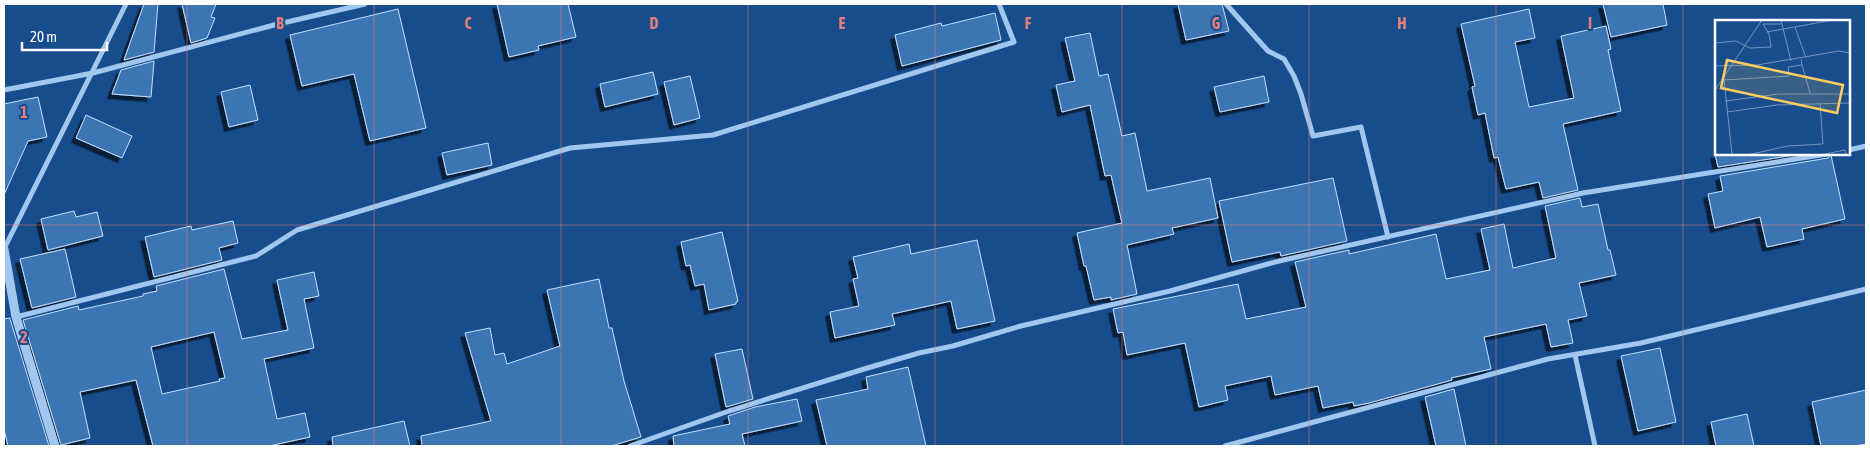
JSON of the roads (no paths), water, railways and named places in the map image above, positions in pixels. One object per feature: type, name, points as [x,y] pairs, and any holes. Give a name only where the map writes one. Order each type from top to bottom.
[{"type":"street","points":[[55,446],[16,317],[4,250],[93,74],[126,4]]},
{"type":"street","points":[[4,90],[93,74],[274,25],[365,4]]},
{"type":"street","points":[[16,317],[256,256],[297,230],[570,148],[713,135],[1014,42],[999,4]]},
{"type":"street","points":[[1226,4],[1268,51],[1284,59],[1294,76],[1301,94],[1313,136],[1362,127],[1388,238]]},
{"type":"street","points":[[1850,150],[1866,146]]},
{"type":"street","points":[[630,446],[730,410],[919,353],[953,346],[1021,326],[1170,291],[1279,261],[1583,194],[1821,155]]},
{"type":"street","points":[[1225,446],[1548,359],[1641,343],[1866,289]]},
{"type":"street","points":[[1575,355],[1596,446]]}]
